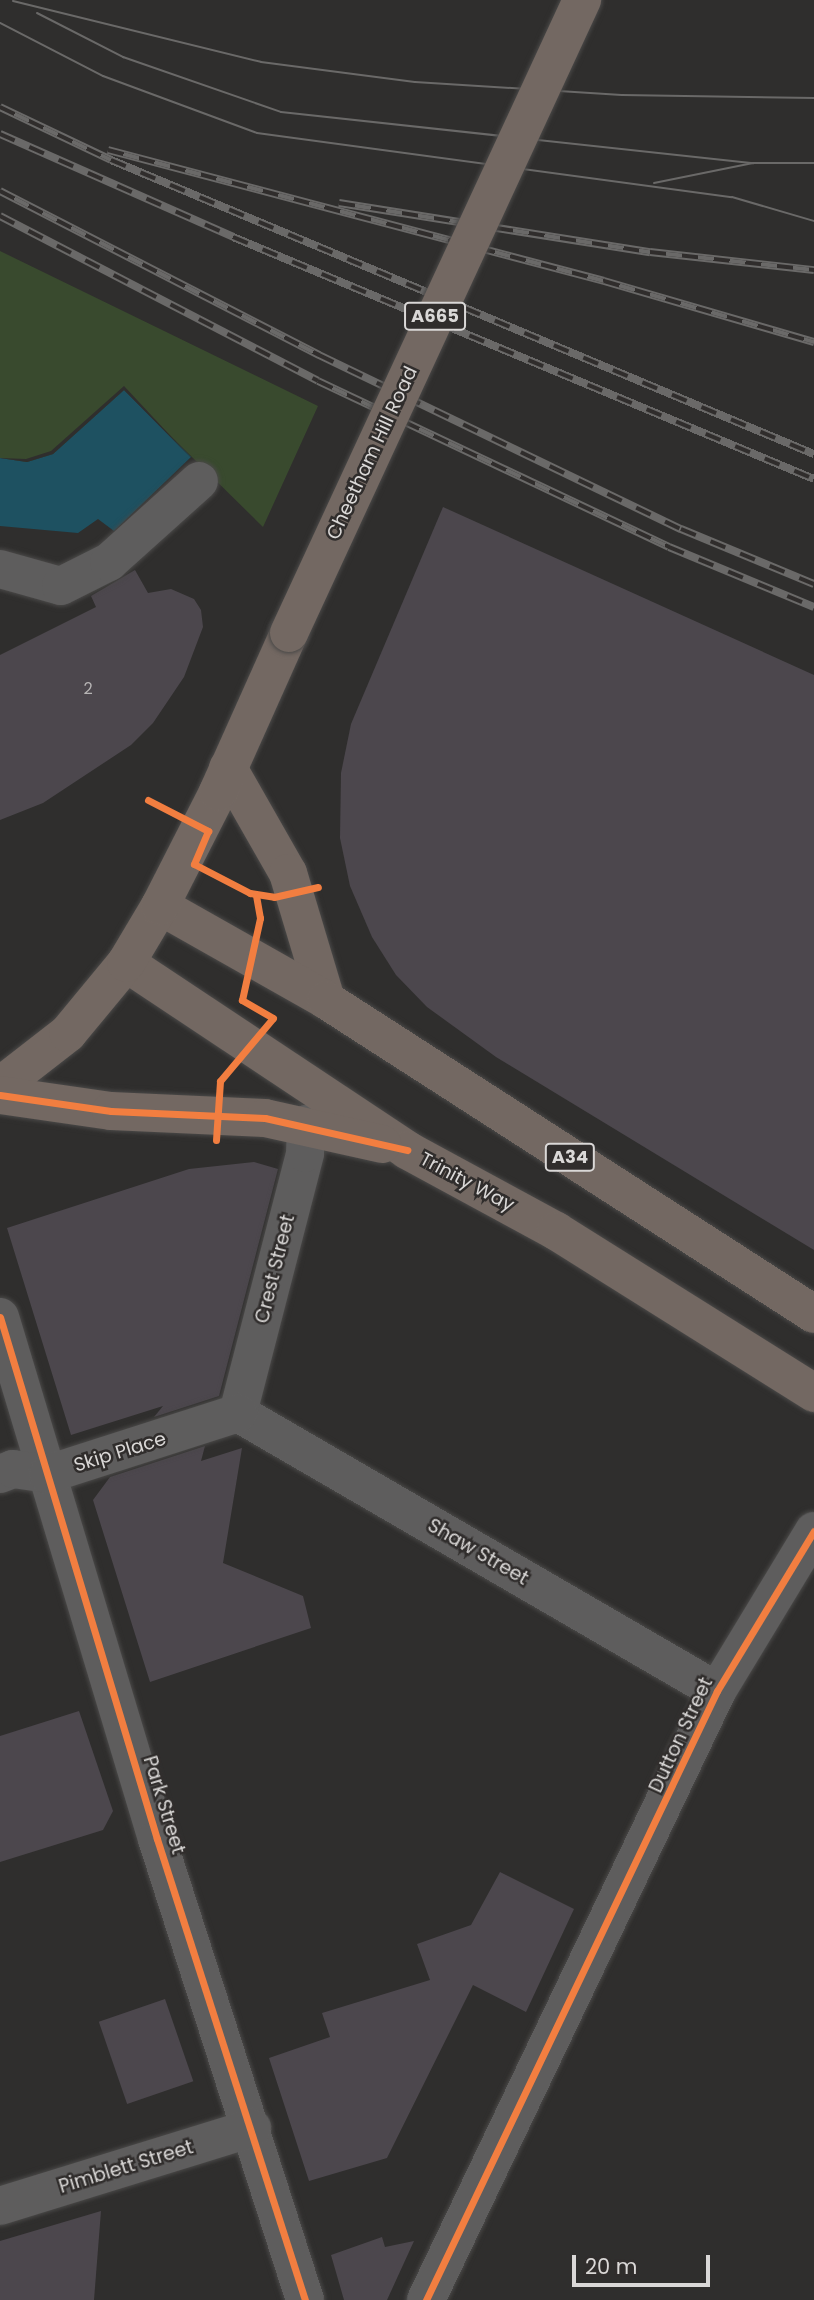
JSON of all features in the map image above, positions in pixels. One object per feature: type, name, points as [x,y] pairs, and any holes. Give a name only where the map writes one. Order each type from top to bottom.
[{"type":"highway","name":"Cheetham Hill Road","points":[[0,1086],[68,1033],[126,963],[160,906],[228,768],[582,0]]},
{"type":"highway","points":[[228,768],[288,873],[326,1000]]},
{"type":"highway","points":[[160,906],[326,1000]]},
{"type":"highway","name":"Trinity Way","points":[[126,963],[407,1150],[556,1231],[814,1393]]},
{"type":"highway","name":"A34","points":[[326,1000],[814,1314]]},
{"type":"highway","points":[[0,1095],[111,1111],[215,1114],[306,1124],[407,1150]]},
{"type":"street","points":[[0,569],[61,586],[108,562],[199,481]]},
{"type":"street","name":"Crest Street","points":[[238,1413],[305,1153],[306,1124]]},
{"type":"street","name":"Park Street","points":[[0,1317],[157,1839],[252,2128],[305,2300]]},
{"type":"street","name":"Skip Place","points":[[0,1474],[13,1469],[48,1474],[238,1413]]},
{"type":"street","name":"Shaw Street","points":[[238,1413],[717,1691]]},
{"type":"street","name":"Dutton Street","points":[[426,2300],[717,1691],[814,1531]]},
{"type":"street","name":"Pimblett Street","points":[[0,2206],[252,2128]]},
{"type":"green space","points":[[0,251],[318,406],[263,527],[124,390],[53,454],[27,462],[0,458]]},
{"type":"water","points":[[124,390],[191,457],[114,531],[98,519],[78,533],[0,526],[0,458],[27,462],[53,454]]},
{"type":"pier","points":[[124,386],[193,460],[124,390],[53,454],[27,462],[0,458],[26,459],[51,451]]},
{"type":"building","points":[[443,507],[814,675],[814,1250],[496,1057],[427,1007],[396,975],[372,937],[350,886],[340,838],[341,773],[351,724]]},
{"type":"building","points":[[135,570],[148,593],[171,589],[194,599],[201,610],[203,627],[184,677],[153,723],[131,745],[43,803],[0,820],[0,655],[96,607],[91,596]]},
{"type":"building","points":[[254,1162],[278,1169],[219,1396],[154,1417],[163,1406],[71,1435],[7,1228],[189,1169]]},
{"type":"building","points":[[205,1446],[201,1461],[242,1448],[223,1563],[303,1596],[311,1628],[150,1682],[93,1500],[110,1477]]},
{"type":"building","points":[[79,1711],[113,1811],[103,1830],[0,1862],[0,1736]]},
{"type":"building","points":[[500,1872],[574,1909],[526,2012],[473,1985],[387,2158],[309,2181],[269,2058],[330,2037],[322,2013],[430,1980],[417,1944],[471,1925]]},
{"type":"building","points":[[165,1999],[193,2081],[127,2104],[99,2022]]},
{"type":"building","points":[[101,2211],[94,2300],[0,2300],[0,2241]]},
{"type":"building","points":[[382,2237],[385,2247],[414,2241],[387,2300],[344,2300],[331,2255]]},
{"type":"tram line","points":[[13,1],[261,62],[415,82],[622,95],[814,98]]},
{"type":"tram line","points":[[37,13],[123,57],[281,112],[753,163]]},
{"type":"tram line","points":[[0,23],[103,76],[257,133],[732,197],[814,221]]},
{"type":"tram line","points":[[654,183],[753,163],[814,163]]},
{"type":"railway","points":[[0,107],[111,160],[814,454]]},
{"type":"railway","points":[[0,134],[233,237],[814,479]]},
{"type":"railway","points":[[108,150],[604,281],[814,342]]},
{"type":"railway","points":[[0,191],[319,355],[681,529],[814,584]]},
{"type":"railway","points":[[339,203],[650,252],[814,270]]},
{"type":"railway","points":[[0,216],[318,381],[669,547],[814,607]]},
{"type":"cycle path","points":[[148,800],[208,831],[194,864],[250,893],[274,897],[318,887]]},
{"type":"cycle path","points":[[216,1140],[220,1081],[273,1018],[242,1000],[260,918],[256,896]]},
{"type":"cycle path","points":[[0,1095],[111,1111],[265,1118],[407,1150]]},
{"type":"cycle path","points":[[0,1317],[157,1839],[305,2300]]},
{"type":"cycle path","points":[[426,2300],[717,1691],[814,1531]]}]
